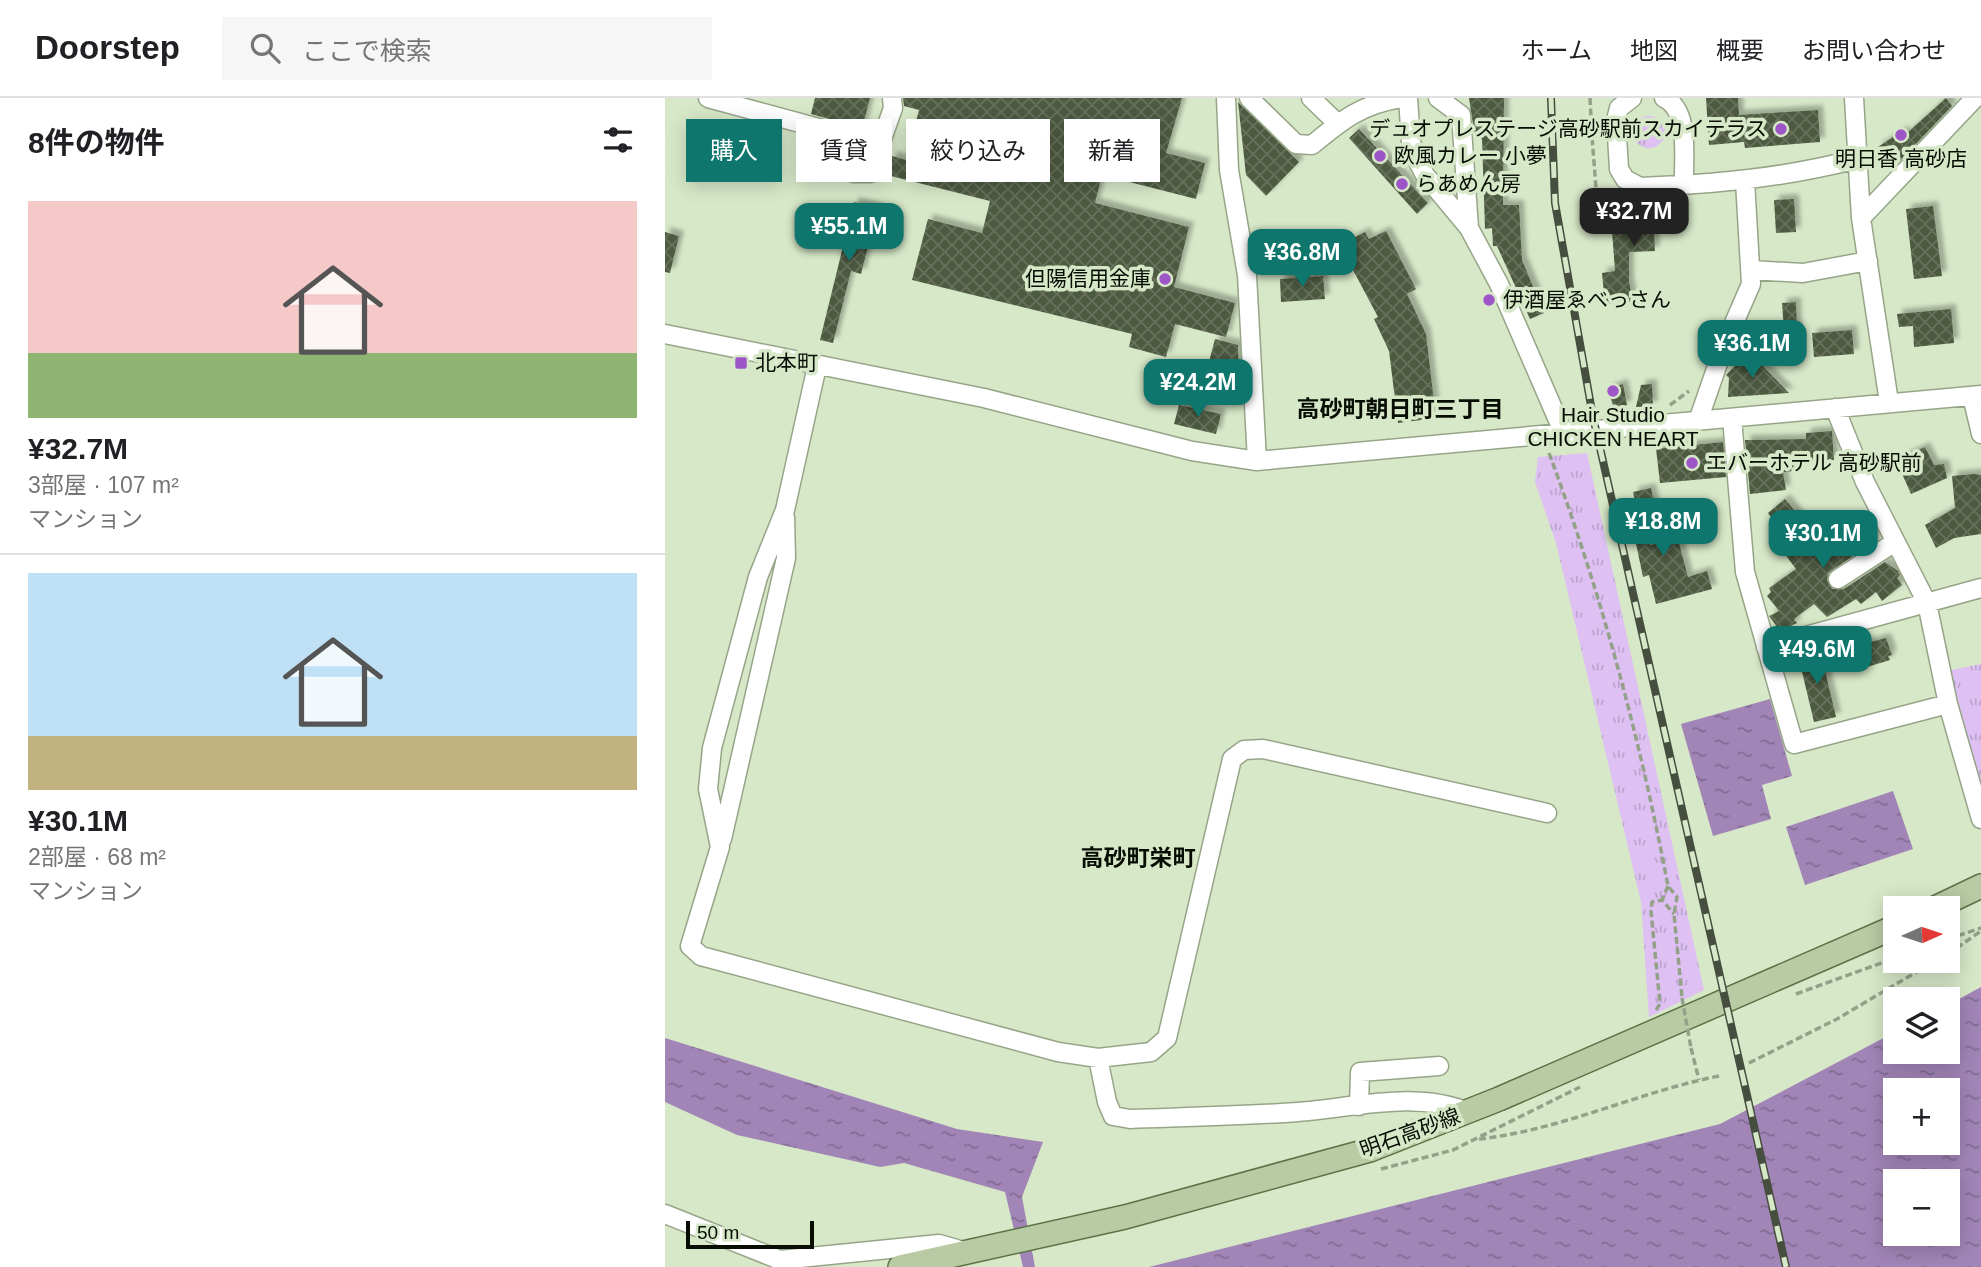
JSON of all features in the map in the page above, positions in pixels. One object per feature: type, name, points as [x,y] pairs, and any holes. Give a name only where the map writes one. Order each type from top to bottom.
[{"type":"main road","points":[[1960,896],[1981,886]]},
{"type":"main road","name":"明石高砂線","points":[[900,1267],[1125,1217],[1370,1150],[1468,1112],[1883,932]]},
{"type":"street","points":[[708,98],[796,122]]},
{"type":"street","points":[[889,119],[893,108],[892,98]]},
{"type":"street","points":[[1226,98],[1229,170],[1247,275],[1257,461]]},
{"type":"street","points":[[1249,98],[1296,144],[1312,145],[1338,124],[1373,103],[1401,98]]},
{"type":"street","points":[[1311,98],[1338,124]]},
{"type":"street","points":[[1408,98],[1411,142],[1417,160],[1426,176],[1469,228],[1499,284],[1564,434]]},
{"type":"street","points":[[1438,98],[1461,115],[1469,228]]},
{"type":"street","points":[[1854,98],[1861,218],[1889,402]]},
{"type":"street","points":[[1861,218],[1975,98]]},
{"type":"street","points":[[1670,99],[1681,123],[1684,184]]},
{"type":"street","points":[[1623,101],[1616,120],[1621,175],[1640,187],[1745,181],[1799,174],[1857,159]]},
{"type":"street","points":[[1698,421],[1751,284],[1745,181]]},
{"type":"street","points":[[1751,270],[1803,273],[1868,261]]},
{"type":"street","points":[[665,334],[984,398],[1192,450],[1257,461],[1977,396],[1981,434]]},
{"type":"street","points":[[720,847],[708,789],[712,748],[758,577],[785,510],[817,366]]},
{"type":"street","points":[[1835,408],[1895,542],[1927,603],[1948,704],[1981,820]]},
{"type":"street","points":[[1732,418],[1745,572],[1794,744],[1948,704]]},
{"type":"street","points":[[785,510],[786,558],[720,847],[690,946],[701,956],[1058,1052],[1098,1058],[1151,1052],[1167,1038],[1232,758],[1244,750],[1263,749],[1547,813]]},
{"type":"street","points":[[1838,579],[1895,542]]},
{"type":"street","points":[[1766,647],[1981,588]]},
{"type":"street","points":[[1098,1058],[1107,1102],[1113,1116],[1130,1119],[1423,1101],[1447,1103],[1468,1112]]},
{"type":"street","points":[[1359,1106],[1360,1072],[1439,1066]]},
{"type":"street","points":[[665,1214],[780,1260],[939,1244],[967,1252]]},
{"type":"path","points":[[1590,98],[1592,137]]},
{"type":"path","points":[[1667,407],[1695,383]]},
{"type":"path","points":[[1549,453],[1578,528],[1606,619],[1668,886],[1677,897],[1674,914],[1682,998],[1699,1080]]},
{"type":"path","points":[[1662,900],[1668,886]]},
{"type":"path","points":[[1662,900],[1674,914]]},
{"type":"path","points":[[1655,1017],[1660,1004],[1651,911],[1652,902],[1662,900]]},
{"type":"path","points":[[1960,936],[1981,930]]},
{"type":"path","points":[[1960,945],[1981,930]]},
{"type":"path","points":[[1749,1063],[1837,1019],[1915,973]]},
{"type":"path","points":[[1477,1139],[1506,1136],[1552,1125],[1719,1076]]},
{"type":"green space","points":[[1649,116],[1661,120],[1665,132],[1661,144],[1649,148],[1637,144],[1633,132],[1637,120]]},
{"type":"green space","points":[[1587,453],[1704,990],[1649,1017],[1641,902],[1556,543],[1535,482],[1538,457]]},
{"type":"green space","points":[[1981,664],[1981,801],[1946,671]]},
{"type":"water","points":[[1770,699],[1792,776],[1762,785],[1771,819],[1713,836],[1681,724]]},
{"type":"water","points":[[1893,791],[1913,849],[1805,885],[1786,827]]},
{"type":"water","points":[[1981,987],[1981,1267],[1149,1267],[1720,1124],[1883,1038],[1883,1064],[1960,1064],[1960,998]]},
{"type":"water","points":[[665,1038],[957,1129],[1043,1142],[1022,1197],[1035,1267],[1023,1267],[1005,1192],[904,1163],[880,1167],[737,1135],[665,1102]]},
{"type":"building","points":[[815,98],[870,98],[864,119],[829,119],[811,114]]},
{"type":"building","points":[[903,98],[1182,98],[1166,153],[1205,163],[1196,199],[1129,182],[1160,182],[1160,119],[1064,119],[1064,182],[1100,182],[1095,203],[1189,227],[1174,287],[1235,303],[1226,337],[1175,324],[1166,357],[1129,347],[1132,334],[912,280],[928,219],[982,233],[990,201],[915,182],[1050,182],[1050,119],[917,119],[919,110],[904,106]]},
{"type":"building","points":[[1469,98],[1504,98],[1503,205],[1519,205],[1522,260],[1544,313],[1530,319],[1497,246],[1493,246],[1492,228],[1485,229],[1482,139],[1475,139]]},
{"type":"building","name":"デュオプレステージ高砂駅前スカイテラス","points":[[1706,98],[1738,98],[1739,115],[1818,110],[1820,142],[1745,148],[1744,142],[1709,145]]},
{"type":"building","points":[[1946,98],[1952,106],[1897,164],[1879,163],[1878,147],[1902,131],[1906,134]]},
{"type":"building","points":[[1238,102],[1299,162],[1266,196],[1246,175]]},
{"type":"building","points":[[1359,129],[1428,203],[1417,214],[1349,138]]},
{"type":"building","points":[[892,156],[906,160],[906,180],[892,176]]},
{"type":"building","points":[[1794,199],[1796,232],[1776,233],[1774,200]]},
{"type":"building","points":[[854,202],[878,208],[861,274],[851,271],[833,343],[820,340]]},
{"type":"building","points":[[1933,206],[1942,276],[1914,279],[1906,209]]},
{"type":"building","points":[[1679,210],[1680,230],[1654,231],[1655,251],[1629,252],[1629,282],[1633,302],[1605,304],[1602,273],[1615,271],[1612,231],[1618,230],[1617,214]]},
{"type":"building","points":[[1386,231],[1416,289],[1407,294],[1426,334],[1436,418],[1398,423],[1389,351],[1374,319],[1378,317],[1344,253],[1355,247],[1351,239],[1365,232],[1369,239]]},
{"type":"building","points":[[665,232],[679,236],[670,273],[665,272]]},
{"type":"building","points":[[1323,276],[1325,299],[1281,302],[1280,279]]},
{"type":"building","points":[[1796,302],[1797,330],[1784,331],[1782,303]]},
{"type":"building","points":[[1951,309],[1954,343],[1914,347],[1913,326],[1899,327],[1897,314]]},
{"type":"building","points":[[1852,330],[1854,354],[1814,357],[1812,333]]},
{"type":"building","points":[[1215,339],[1238,345],[1239,390],[1204,381]]},
{"type":"building","points":[[1749,352],[1789,393],[1728,397],[1729,378],[1726,375]]},
{"type":"building","points":[[1623,384],[1627,405],[1614,409],[1608,389]]},
{"type":"building","points":[[1652,384],[1653,406],[1636,407],[1641,385]]},
{"type":"building","points":[[1179,405],[1221,414],[1216,434],[1174,424]]},
{"type":"building","points":[[1832,431],[1834,460],[1793,462],[1794,471],[1783,472],[1786,490],[1750,494],[1745,440],[1806,439],[1806,433]]},
{"type":"building","name":"エバーホテル 高砂駅前","points":[[1723,442],[1726,477],[1660,483],[1656,449]]},
{"type":"building","points":[[1925,447],[1934,465],[1944,464],[1947,478],[1911,494],[1896,460]]},
{"type":"building","points":[[1981,475],[1981,534],[1954,538],[1936,548],[1925,525],[1955,508],[1952,476]]},
{"type":"building","points":[[1651,488],[1656,512],[1643,515],[1650,545],[1678,539],[1688,577],[1707,571],[1712,589],[1656,604],[1649,575],[1643,577],[1630,515],[1638,513],[1633,492]]},
{"type":"building","points":[[1785,499],[1826,548],[1868,517],[1877,530],[1871,534],[1875,541],[1828,573],[1827,580],[1832,589],[1844,589],[1885,562],[1898,571],[1900,575],[1897,578],[1902,585],[1882,601],[1876,592],[1861,604],[1856,599],[1827,617],[1814,604],[1794,619],[1797,623],[1780,631],[1769,616],[1779,611],[1767,596],[1771,592],[1769,588],[1796,569],[1778,545],[1796,530],[1776,524],[1768,513]]},
{"type":"building","points":[[1886,638],[1892,655],[1888,656],[1890,660],[1857,670],[1851,647]]},
{"type":"building","points":[[1820,649],[1836,717],[1814,722],[1798,655]]},
{"type":"railway","points":[[1551,98],[1555,203],[1593,417],[1786,1267]]},
{"type":"place","name":"デュオプレステージ高砂駅前スカイテラス","points":[[1781,129]]},
{"type":"place","name":"明日香 高砂店","points":[[1901,135]]},
{"type":"place","name":"欧風カレー 小夢","points":[[1380,156]]},
{"type":"place","name":"らあめん房","points":[[1402,184]]},
{"type":"place","name":"但陽信用金庫","points":[[1165,279]]},
{"type":"place","name":"伊酒屋ゑべっさん","points":[[1489,300]]},
{"type":"place","name":"北本町","points":[[741,363]]},
{"type":"place","name":"Hair Studio CHICKEN HEART","points":[[1613,391]]},
{"type":"place","name":"エバーホテル 高砂駅前","points":[[1692,463]]},
{"type":"district","name":"高砂町朝日町三丁目","points":[[1400,409]]},
{"type":"district","name":"高砂町栄町","points":[[1138,858]]}]
